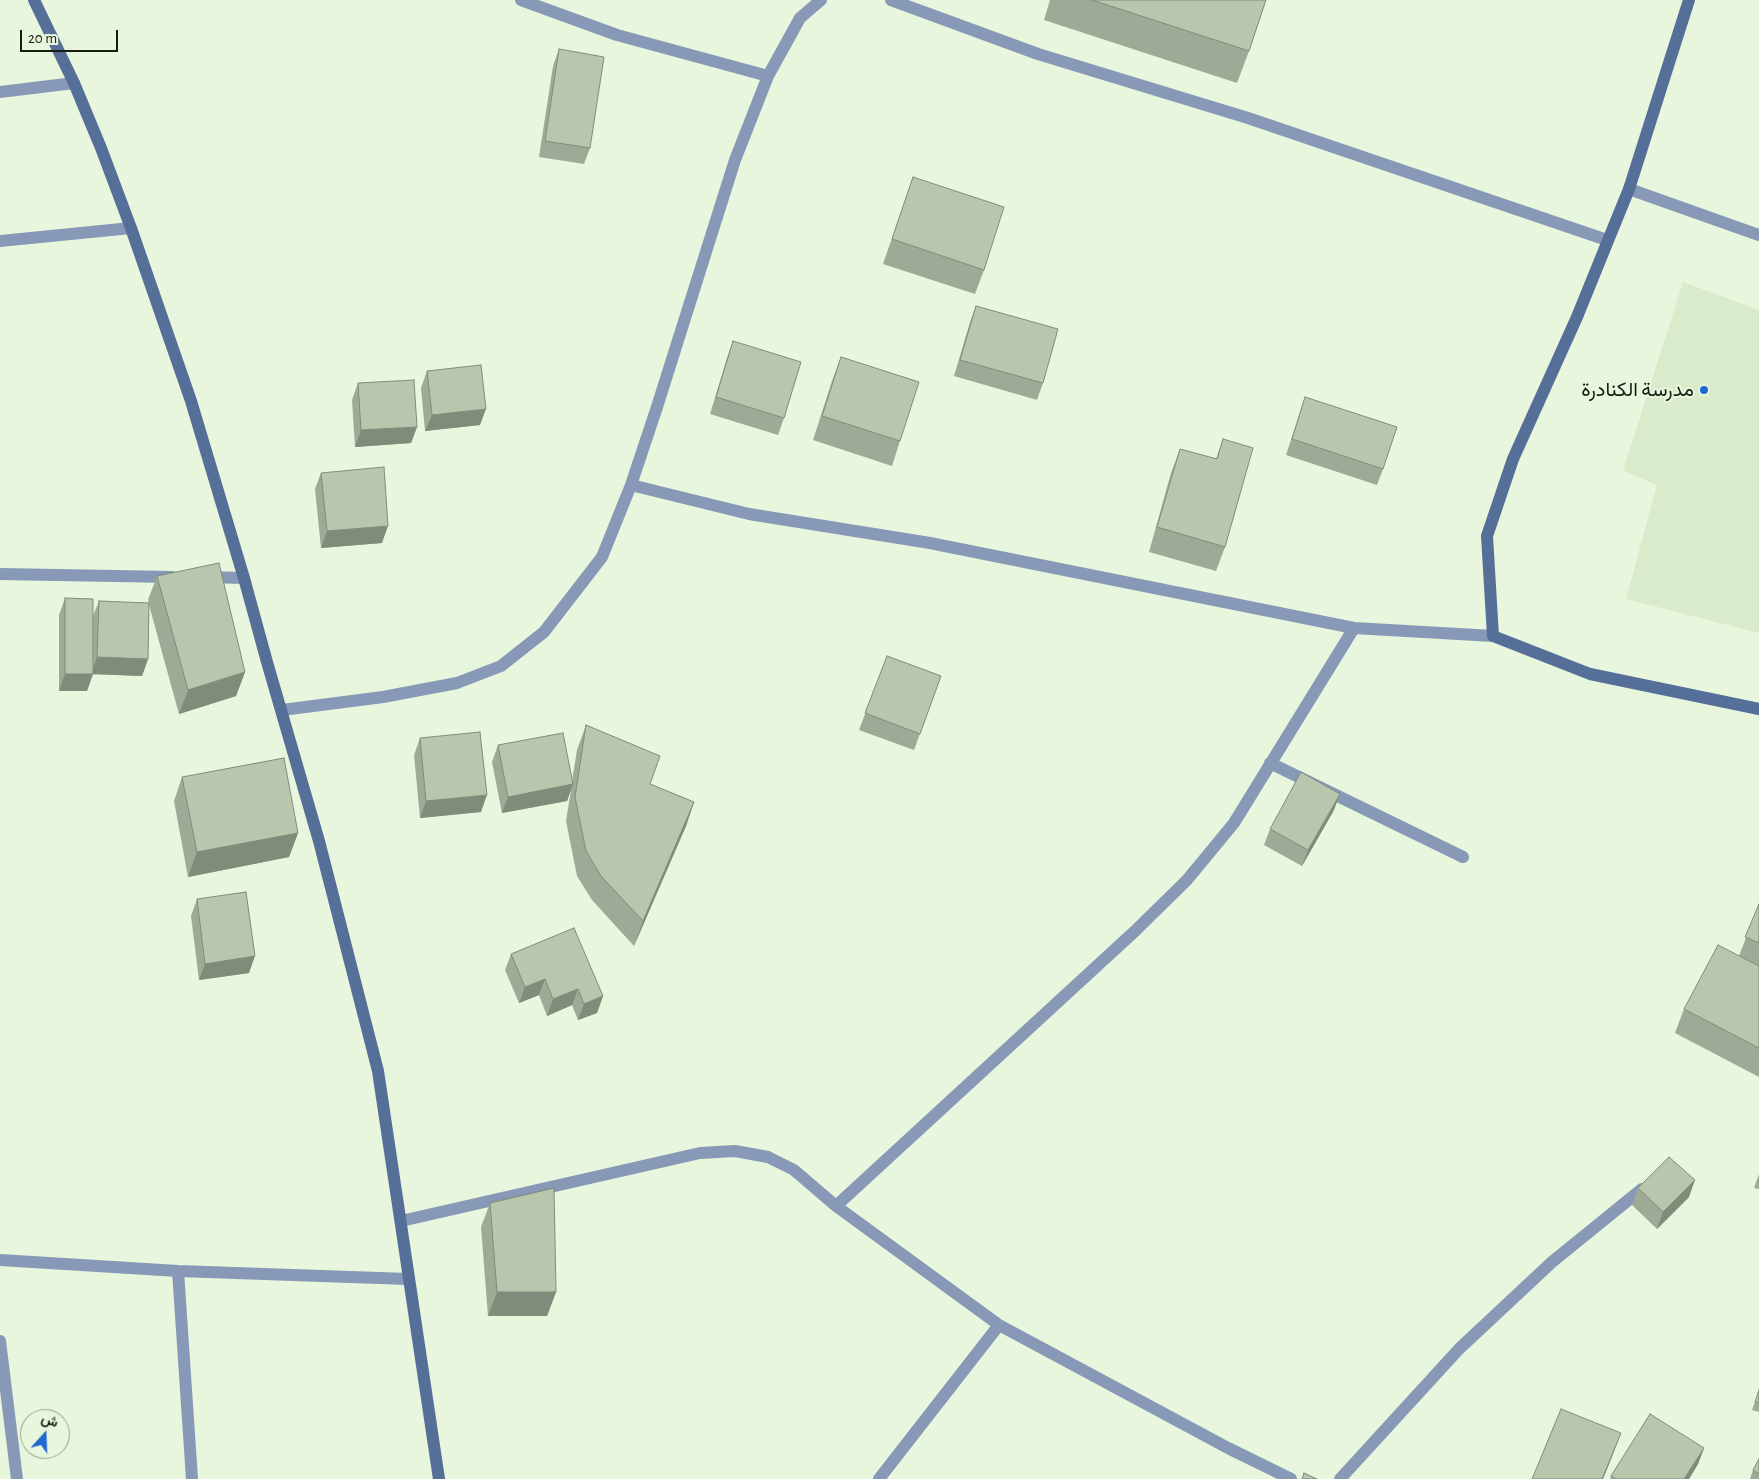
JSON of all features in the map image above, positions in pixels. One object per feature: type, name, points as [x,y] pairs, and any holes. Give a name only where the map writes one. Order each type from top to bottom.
[{"type":"street","points":[[34,0],[74,83],[101,148],[131,228],[190,401],[244,578],[319,841],[378,1070],[439,1479]]},
{"type":"street","points":[[521,0],[617,35],[768,76]]},
{"type":"street","points":[[282,710],[383,697],[457,683],[501,666],[544,632],[602,557],[631,485],[735,160],[768,76],[800,18],[821,0]]},
{"type":"street","points":[[890,0],[1038,54],[1248,118],[1608,240]]},
{"type":"street","points":[[1493,636],[1487,536],[1513,459],[1577,317],[1629,188],[1688,0]]},
{"type":"street","points":[[0,92],[74,83]]},
{"type":"street","points":[[1629,188],[1759,235]]},
{"type":"street","points":[[0,241],[131,228]]},
{"type":"street","points":[[631,485],[749,514],[930,543],[1354,628],[1493,636],[1590,674],[1759,709]]},
{"type":"street","points":[[0,574],[244,578]]},
{"type":"street","points":[[836,1206],[1135,931],[1187,880],[1234,823],[1354,628]]},
{"type":"street","points":[[1270,763],[1462,857]]},
{"type":"street","points":[[401,1220],[700,1153],[735,1151],[768,1157],[794,1170],[836,1206],[999,1325],[1285,1478]]},
{"type":"street","points":[[1340,1479],[1459,1349],[1552,1262],[1642,1188]]},
{"type":"street","points":[[0,1260],[178,1271],[408,1279]]},
{"type":"street","points":[[178,1271],[192,1479]]},
{"type":"street","points":[[879,1479],[999,1325]]},
{"type":"street","points":[[0,1341],[17,1479]]},
{"type":"shaded area","name":"مدرسة الكنادرة","points":[[1683,282],[1759,310],[1759,633],[1626,599],[1657,485],[1623,471]]},
{"type":"building","points":[[1092,0],[1266,0],[1249,51]]},
{"type":"building","points":[[559,49],[604,57],[590,148],[545,141]]},
{"type":"building","points":[[913,177],[1004,207],[984,270],[892,239]]},
{"type":"building","points":[[976,306],[1058,329],[1043,383],[960,360]]},
{"type":"building","points":[[733,341],[801,362],[784,418],[716,397]]},
{"type":"building","points":[[841,357],[919,382],[900,441],[822,416]]},
{"type":"building","points":[[481,365],[486,409],[432,415],[427,371]]},
{"type":"building","points":[[414,380],[417,427],[361,430],[358,383]]},
{"type":"building","points":[[1305,397],[1397,427],[1383,469],[1292,439]]},
{"type":"building","points":[[1223,439],[1253,448],[1225,547],[1157,527],[1180,449],[1217,459]]},
{"type":"building","points":[[384,467],[388,526],[327,531],[321,473]]},
{"type":"building","points":[[219,563],[245,672],[188,690],[157,576]]},
{"type":"building","points":[[65,598],[93,599],[93,674],[65,674]]},
{"type":"building","points":[[99,601],[149,603],[148,659],[97,657]]},
{"type":"building","points":[[887,656],[941,676],[920,734],[865,713]]},
{"type":"building","points":[[586,725],[660,756],[650,784],[694,802],[643,921],[601,876],[586,851],[575,797]]},
{"type":"building","points":[[480,732],[487,795],[426,801],[420,738]]},
{"type":"building","points":[[563,733],[573,784],[508,797],[498,745]]},
{"type":"building","points":[[284,758],[298,833],[197,852],[182,777]]},
{"type":"building","points":[[1301,772],[1340,794],[1308,850],[1270,829]]},
{"type":"building","points":[[246,892],[255,956],[205,964],[197,899]]},
{"type":"building","points":[[1759,904],[1759,943],[1745,937]]},
{"type":"building","points":[[574,928],[603,996],[584,1004],[578,989],[553,999],[545,979],[525,987],[511,954]]},
{"type":"building","points":[[1718,945],[1759,966],[1759,1048],[1684,1009]]},
{"type":"building","points":[[1669,1157],[1695,1180],[1663,1212],[1638,1188]]},
{"type":"building","points":[[554,1188],[556,1292],[497,1292],[490,1203]]},
{"type":"building","points":[[1759,1390],[1759,1403],[1755,1402]]},
{"type":"building","points":[[1561,1409],[1621,1433],[1602,1479],[1532,1479]]},
{"type":"building","points":[[1650,1414],[1704,1448],[1684,1479],[1616,1479],[1611,1476]]},
{"type":"building","points":[[1759,1459],[1759,1474],[1753,1470]]},
{"type":"building","points":[[1304,1473],[1317,1479],[1302,1479]]},
{"type":"place","name":"مدرسة الكنادرة","points":[[1704,390]]}]
